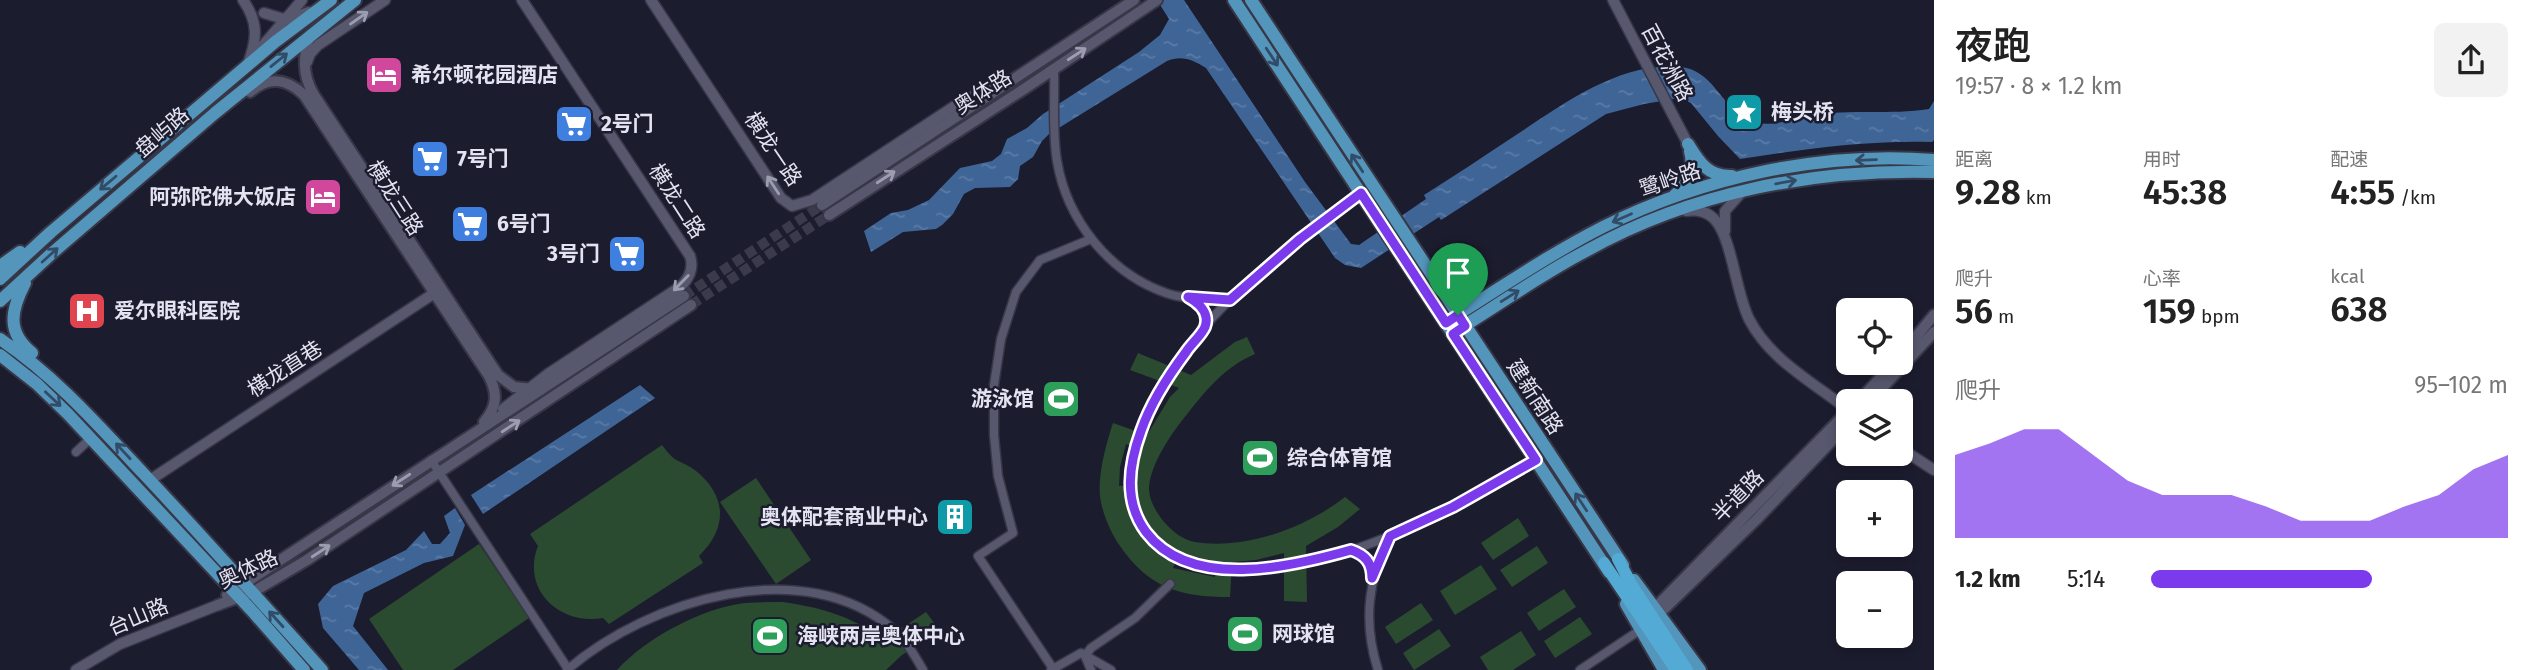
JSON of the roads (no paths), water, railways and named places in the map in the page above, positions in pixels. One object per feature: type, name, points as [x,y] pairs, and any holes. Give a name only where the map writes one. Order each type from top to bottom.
[{"type":"highway","points":[[1618,559],[1630,584],[1687,670]]},
{"type":"highway","points":[[1604,563],[1676,670]]},
{"type":"main road","name":"盘屿路","points":[[0,301],[196,129],[355,0]]},
{"type":"main road","name":"奥体路","points":[[1134,0],[1016,76],[826,210],[1054,69],[1157,0]]},
{"type":"main road","points":[[1122,24],[1167,0]]},
{"type":"main road","name":"建新南路","points":[[1253,0],[1618,559],[1700,670]]},
{"type":"main road","name":"盘屿路","points":[[0,279],[36,245],[248,64],[329,1]]},
{"type":"main road","name":"建新南路","points":[[1235,2],[1604,563],[1664,670]]},
{"type":"main road","points":[[305,73],[305,54],[311,34]]},
{"type":"main road","name":"横龙三路","points":[[305,73],[314,95],[489,376],[495,391],[493,411],[477,431]]},
{"type":"main road","name":"横龙三路","points":[[196,129],[264,82],[284,81],[294,86],[304,95],[498,375],[514,387],[541,390]]},
{"type":"main road","points":[[1688,144],[1702,165],[1712,173],[1727,176],[1752,171],[1758,173]]},
{"type":"main road","points":[[1669,200],[1683,188],[1691,175],[1692,159],[1688,144]]},
{"type":"main road","name":"鹭岭路","points":[[1449,328],[1569,245],[1616,221],[1720,183],[1758,173],[1838,162],[1934,169]]},
{"type":"main road","name":"鹭岭路","points":[[1461,320],[1585,251],[1647,222],[1701,202],[1791,181],[1852,173],[1934,169]]},
{"type":"main road","points":[[0,266],[12,256],[36,245]]},
{"type":"main road","points":[[30,273],[13,309],[14,328],[19,340],[39,359],[51,379]]},
{"type":"main road","name":"奥体路","points":[[218,605],[307,560],[439,473],[688,301],[431,460],[249,588]]},
{"type":"main road","points":[[1913,340],[1934,315]]},
{"type":"main road","points":[[1881,389],[1934,332]]},
{"type":"main road","points":[[0,339],[73,399],[322,670]]},
{"type":"main road","points":[[0,355],[53,399],[92,438],[304,670]]},
{"type":"main road","points":[[0,368],[22,372]]},
{"type":"main road","points":[[1870,389],[1883,375]]},
{"type":"main road","name":"半道路","points":[[1657,611],[1836,424]]},
{"type":"main road","name":"半道路","points":[[1657,611],[1757,519],[1836,437]]},
{"type":"street","points":[[243,0],[257,27],[248,64]]},
{"type":"street","points":[[249,0],[264,13],[284,19],[297,18],[329,1]]},
{"type":"street","points":[[248,64],[302,0]]},
{"type":"street","points":[[264,13],[284,11],[302,0]]},
{"type":"street","points":[[305,73],[307,61],[314,50],[385,0]]},
{"type":"street","name":"横龙二路","points":[[477,431],[548,374],[680,287],[689,276],[692,261],[522,0]]},
{"type":"street","name":"横龙一路","points":[[651,0],[781,198],[792,206],[807,203],[961,102],[1016,76]]},
{"type":"street","name":"百花洲路","points":[[1613,0],[1688,144]]},
{"type":"street","points":[[1054,69],[1055,141],[1059,170],[1064,190],[1091,239],[1114,262],[1166,293],[1230,300]]},
{"type":"street","points":[[1726,246],[1723,221],[1725,211],[1744,190]]},
{"type":"street","points":[[1361,193],[1300,239],[1230,300],[1204,329],[1164,384],[1148,413],[1132,462],[1130,488],[1134,509],[1144,530],[1170,555],[1202,566],[1225,569],[1267,568],[1305,562],[1390,536],[1453,507],[1536,460]]},
{"type":"street","points":[[1647,222],[1691,210],[1701,211],[1715,220],[1726,246],[1745,309],[1762,338],[1781,359],[1836,402]]},
{"type":"street","points":[[1091,239],[1040,260],[1016,292],[1001,339],[994,385],[994,435],[998,476],[1013,533],[978,556],[1053,670],[1081,653],[1111,670]]},
{"type":"street","name":"横龙直巷","points":[[150,480],[438,291]]},
{"type":"street","points":[[1188,297],[1203,309],[1206,318],[1204,329]]},
{"type":"street","points":[[76,452],[92,438]]},
{"type":"street","points":[[1913,456],[1934,470]]},
{"type":"street","points":[[431,460],[568,669],[611,638],[658,614],[720,596],[769,591],[818,594],[855,607],[894,630],[923,670]]},
{"type":"street","points":[[1372,578],[1390,536]]},
{"type":"street","points":[[1351,550],[1366,558],[1371,565],[1368,614],[1378,670]]},
{"type":"street","points":[[1085,656],[1090,648],[1135,618],[1170,584]]},
{"type":"street","name":"台山路","points":[[76,670],[120,644],[218,605]]},
{"type":"street","points":[[1580,670],[1640,631]]},
{"type":"street","points":[[1085,656],[1091,670]]},
{"type":"water","points":[[1157,0],[1184,0],[1305,182],[1351,244],[1359,245],[1426,199],[1424,195],[1571,99],[1635,71],[1658,67],[1692,70],[1709,81],[1737,113],[1761,124],[1827,113],[1929,109],[1934,101],[1934,140],[1836,146],[1740,159],[1691,103],[1679,98],[1644,104],[1606,114],[1361,268],[1345,265],[1335,258],[1206,68],[1178,58],[1167,61],[1049,134],[1033,157],[1020,166],[1018,179],[1010,187],[975,188],[964,194],[953,214],[936,229],[903,232],[871,252],[864,231],[891,213],[908,210],[929,200],[960,168],[992,161],[1001,154],[1007,139],[1139,52],[1160,35],[1169,19]]},
{"type":"water","points":[[640,385],[655,398],[483,514],[471,495]]},
{"type":"water","points":[[455,508],[465,525],[453,556],[424,563],[364,593],[353,626],[388,670],[359,670],[323,628],[318,604],[333,586],[406,550],[424,531],[432,544],[440,544],[450,533],[444,516]]},
{"type":"tunnel","points":[[684,296],[822,205]]},
{"type":"tunnel","points":[[691,305],[829,215]]},
{"type":"place","name":"希尔顿花园酒店","points":[[384,75]]},
{"type":"place","name":"梅头桥","points":[[1744,112]]},
{"type":"place","name":"2号门","points":[[574,124]]},
{"type":"place","name":"7号门","points":[[430,159]]},
{"type":"place","name":"阿弥陀佛大饭店","points":[[323,197]]},
{"type":"place","name":"6号门","points":[[470,224]]},
{"type":"place","name":"3号门","points":[[627,254]]},
{"type":"place","name":"爱尔眼科医院","points":[[87,311]]},
{"type":"place","name":"游泳馆","points":[[1061,399]]},
{"type":"place","name":"综合体育馆","points":[[1260,458]]},
{"type":"place","name":"奥体配套商业中心","points":[[955,517]]},
{"type":"place","name":"网球馆","points":[[1245,634]]},
{"type":"place","name":"海峡两岸奥体中心","points":[[770,636]]}]
